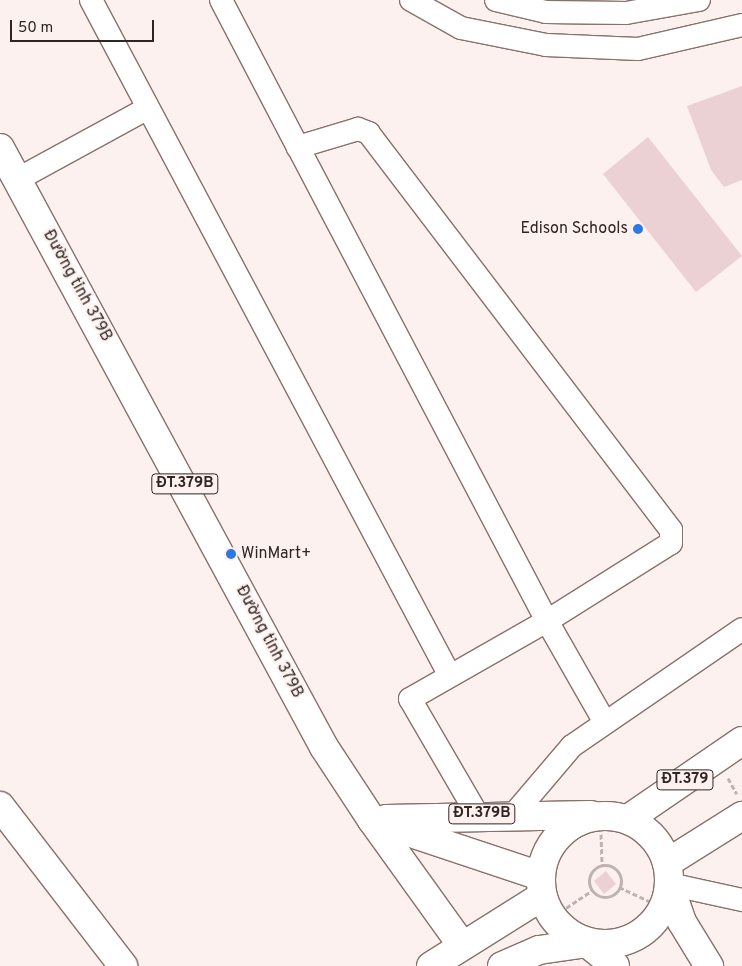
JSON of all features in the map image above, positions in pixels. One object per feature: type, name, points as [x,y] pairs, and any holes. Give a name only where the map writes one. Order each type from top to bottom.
[{"type":"main road","name":"Đường tỉnh 379B","points":[[0,148],[324,747],[372,820],[461,944]]},
{"type":"main road","name":"ĐT.379","points":[[628,818],[742,741]]},
{"type":"main road","points":[[0,806],[123,966]]},
{"type":"main road","points":[[502,966],[539,950],[587,943],[614,945],[636,938],[666,885],[740,807]]},
{"type":"main road","name":"ĐT.379B","points":[[372,820],[515,813],[595,815]]},
{"type":"main road","points":[[615,966],[587,943],[572,937],[545,897],[545,856],[558,837],[595,815],[628,818],[653,838],[666,885],[682,922],[709,966]]},
{"type":"main road","name":"ĐT.379B","points":[[372,820],[545,897]]},
{"type":"main road","points":[[431,966],[461,944],[545,897]]},
{"type":"street","points":[[91,0],[450,676]]},
{"type":"street","points":[[221,0],[547,621],[604,721]]},
{"type":"street","points":[[411,0],[461,28],[505,39],[622,48],[651,46],[742,25]]},
{"type":"street","points":[[496,0],[546,12],[699,0]]},
{"type":"street","points":[[606,6],[622,48]]},
{"type":"street","points":[[635,6],[651,46]]},
{"type":"street","points":[[18,179],[148,108]]},
{"type":"street","points":[[298,147],[358,129],[370,133],[671,530],[671,543],[547,621],[410,699],[477,814]]},
{"type":"street","points":[[515,813],[572,746],[604,721],[742,629]]},
{"type":"street","points":[[666,885],[742,900]]},
{"type":"path","points":[[726,773],[740,807]]},
{"type":"path","points":[[595,815],[602,866]]},
{"type":"path","points":[[602,866],[617,871],[620,887]]},
{"type":"path","points":[[593,890],[590,878],[602,866]]},
{"type":"path","points":[[545,897],[593,890],[605,896],[620,887],[666,885]]},
{"type":"building","points":[[742,86],[742,180],[724,187],[711,170],[687,106]]},
{"type":"building","points":[[648,137],[742,256],[696,292],[603,174]]},
{"type":"building","points":[[606,871],[616,884],[604,894],[594,881]]},
{"type":"place","name":"Edison Schools","points":[[638,229]]},
{"type":"place","name":"WinMart+","points":[[231,554]]}]
